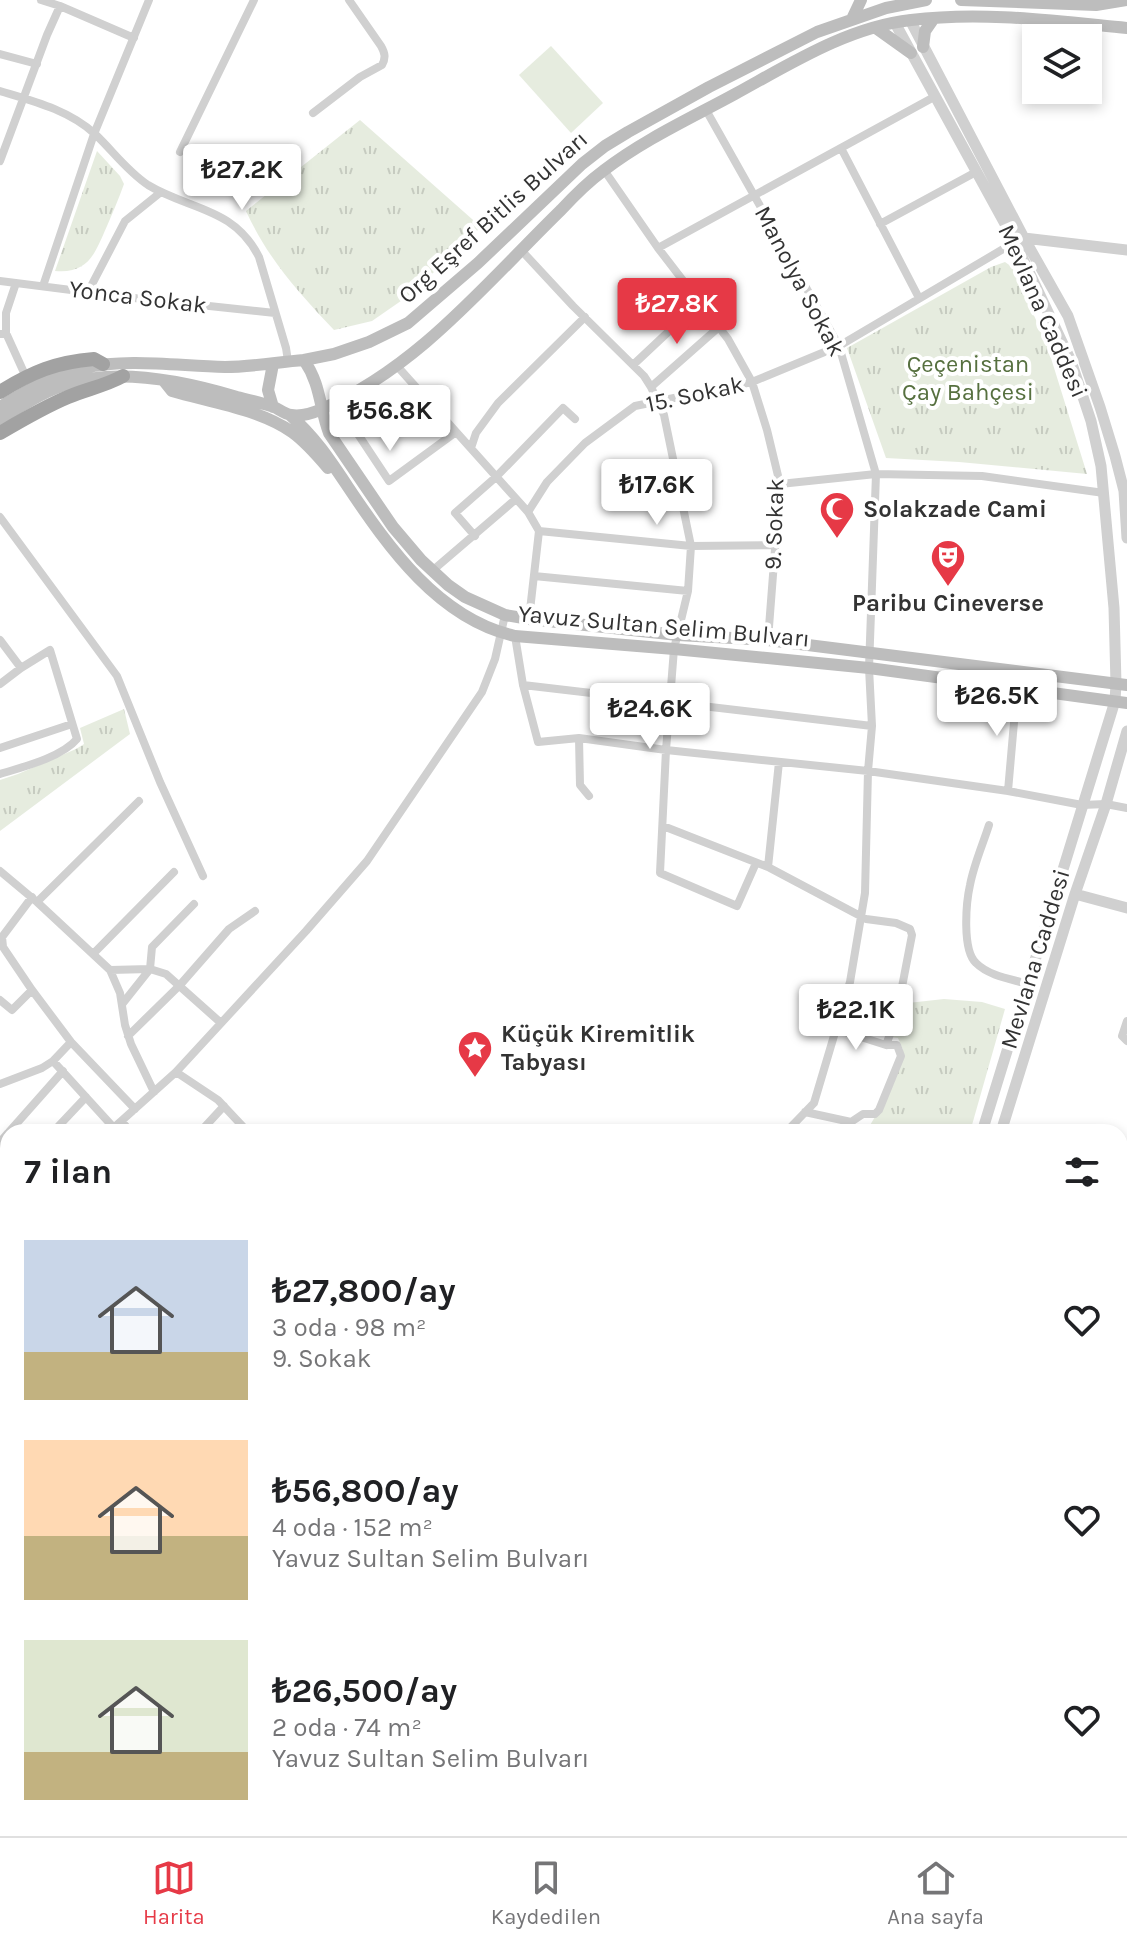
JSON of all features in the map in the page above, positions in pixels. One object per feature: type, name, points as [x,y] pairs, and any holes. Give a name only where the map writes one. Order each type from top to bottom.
[{"type":"highway","points":[[0,392],[37,370],[94,359],[103,364]]},
{"type":"highway","points":[[0,433],[52,404],[107,385],[123,376]]},
{"type":"main road","points":[[852,19],[861,0]]},
{"type":"main road","name":"Org Eşref Bitlis Bulvarı","points":[[304,360],[369,342],[419,315],[605,146],[817,32],[882,4],[926,0]]},
{"type":"main road","points":[[961,0],[1096,5],[1127,0]]},
{"type":"main road","points":[[902,2],[910,20]]},
{"type":"main road","points":[[882,4],[895,23]]},
{"type":"main road","points":[[0,419],[36,397],[64,385],[93,378],[123,376],[209,388],[290,415],[304,415],[322,409],[397,366],[436,334],[604,170],[812,52],[876,28],[934,18],[1017,17],[1127,28]]},
{"type":"main road","points":[[876,28],[917,50],[934,18]]},
{"type":"main road","points":[[0,407],[56,377],[103,364],[225,367],[304,360],[317,384],[322,409]]},
{"type":"main road","points":[[273,364],[268,390],[273,407]]},
{"type":"main road","points":[[164,381],[172,391],[277,423],[341,476]]},
{"type":"main road","name":"Yavuz Sultan Selim Bulvarı","points":[[322,409],[329,433],[350,466],[393,527],[432,571],[465,597],[505,615],[678,635],[768,640],[1122,685]]},
{"type":"main road","name":"Yavuz Sultan Selim Bulvarı","points":[[290,415],[308,431],[385,539],[430,589],[471,619],[508,634],[869,668],[1121,702]]},
{"type":"street","points":[[41,0],[134,38]]},
{"type":"street","points":[[43,286],[94,134],[149,0]]},
{"type":"street","points":[[180,152],[254,0]]},
{"type":"street","points":[[313,113],[384,62],[381,46],[349,0]]},
{"type":"street","points":[[0,161],[60,6]]},
{"type":"street","name":"Mevlana Caddesi","points":[[910,20],[934,97],[976,172],[1068,316],[1126,491],[1127,538]]},
{"type":"street","name":"Mevlana Caddesi","points":[[895,23],[917,50],[1019,240],[1071,361],[1091,421],[1101,466],[1122,685],[1121,702],[1082,805],[984,1124]]},
{"type":"street","points":[[0,54],[37,64]]},
{"type":"street","points":[[0,91],[73,117],[134,174],[161,192],[201,207],[246,235],[259,257],[288,361]]},
{"type":"street","points":[[658,248],[934,97]]},
{"type":"street","name":"Manolya Sokak","points":[[706,110],[839,346],[876,474],[869,668],[872,726],[865,893],[850,982],[814,1103],[794,1124]]},
{"type":"street","points":[[841,148],[919,298]]},
{"type":"street","name":"9. Sokak","points":[[604,170],[658,248],[728,339],[752,382],[780,484],[768,640]]},
{"type":"street","points":[[880,224],[976,172]]},
{"type":"street","points":[[88,292],[125,221],[161,192]]},
{"type":"street","points":[[1019,240],[1127,250]]},
{"type":"street","name":"15. Sokak","points":[[528,512],[547,482],[585,443],[635,406],[752,382],[839,346],[1019,240]]},
{"type":"street","points":[[521,250],[633,365],[651,387],[664,415],[691,546],[688,591],[674,649],[660,873],[737,906],[756,863]]},
{"type":"street","name":"Yonca Sokak","points":[[0,281],[275,313]]},
{"type":"street","points":[[16,283],[3,334],[26,377]]},
{"type":"street","points":[[633,365],[699,303]]},
{"type":"street","points":[[471,448],[476,433],[498,403],[585,317]]},
{"type":"street","points":[[651,387],[719,327]]},
{"type":"street","points":[[397,366],[528,512],[539,531],[529,619]]},
{"type":"street","points":[[336,401],[389,481],[456,432]]},
{"type":"street","points":[[475,536],[455,513],[496,477],[563,408],[575,419]]},
{"type":"street","points":[[780,484],[876,474],[982,476],[1104,493],[1126,491]]},
{"type":"street","points":[[432,571],[516,499]]},
{"type":"street","points":[[0,517],[117,676],[203,876]]},
{"type":"street","points":[[539,531],[691,546],[775,545]]},
{"type":"street","points":[[534,576],[688,591]]},
{"type":"street","points":[[505,615],[538,742],[579,738],[868,771],[1082,805],[1106,804],[1127,808]]},
{"type":"street","points":[[118,1124],[176,1072],[367,861],[482,692],[508,634]]},
{"type":"street","points":[[0,640],[21,668]]},
{"type":"street","points":[[0,684],[50,650],[77,739],[71,747],[0,774]]},
{"type":"street","points":[[523,685],[872,726]]},
{"type":"street","points":[[1008,791],[1017,688]]},
{"type":"street","points":[[0,748],[72,724]]},
{"type":"street","name":"Mevlana Caddesi","points":[[1004,1124],[1127,731]]},
{"type":"street","points":[[579,738],[580,785],[589,796]]},
{"type":"street","points":[[768,867],[779,762]]},
{"type":"street","points":[[135,1109],[71,1042],[3,947],[2,937],[35,900],[139,801]]},
{"type":"street","points":[[989,825],[970,886],[968,950],[974,962],[981,967],[1028,984]]},
{"type":"street","points":[[663,826],[768,867],[866,919],[896,923],[910,929],[912,935],[896,1018],[886,1045]]},
{"type":"street","points":[[0,871],[110,970],[123,1003],[128,1036],[154,1092]]},
{"type":"street","points":[[93,954],[174,872]]},
{"type":"street","points":[[1075,894],[1127,908]]},
{"type":"street","points":[[123,1003],[150,969],[152,947],[194,904]]},
{"type":"street","points":[[128,1036],[180,985],[229,929],[255,911]]},
{"type":"street","points":[[110,970],[150,969],[166,974],[221,1023]]},
{"type":"street","points":[[0,1000],[12,1010],[32,990]]},
{"type":"street","points":[[1127,1021],[1122,1036],[1127,1041]]},
{"type":"street","points":[[805,1112],[851,1122],[863,1114],[875,1114],[901,1056],[897,1045],[886,1045],[836,1029]]},
{"type":"street","points":[[0,1084],[42,1068],[71,1042]]},
{"type":"street","points":[[53,1061],[112,1124]]},
{"type":"street","points":[[15,1124],[63,1071]]},
{"type":"street","points":[[176,1072],[218,1100],[241,1124]]},
{"type":"street","points":[[61,1124],[86,1097]]},
{"type":"street","points":[[207,1124],[224,1106]]},
{"type":"green space","points":[[551,46],[603,103],[571,133],[519,75]]},
{"type":"green space","points":[[360,120],[481,227],[411,294],[372,321],[334,330],[285,274],[246,211]]},
{"type":"green space","points":[[97,151],[124,184],[99,245],[89,260],[76,269],[55,271]]},
{"type":"green space","name":"Çeçenistan Çay Bahçesi","points":[[1005,262],[1012,267],[1046,342],[1087,474],[886,458],[847,348]]},
{"type":"green space","points":[[124,709],[130,734],[0,831],[0,780],[76,749],[84,744],[80,728]]},
{"type":"green space","points":[[944,999],[982,1002],[1005,1009],[972,1124],[871,1124],[903,1050],[898,1038],[889,1037],[899,1004]]},
{"type":"place","name":"Solakzade Cami","points":[[837,540]]},
{"type":"place","name":"Paribu Cineverse","points":[[948,588]]},
{"type":"place","name":"Küçük Kiremitlik Tabyası","points":[[475,1079]]}]
